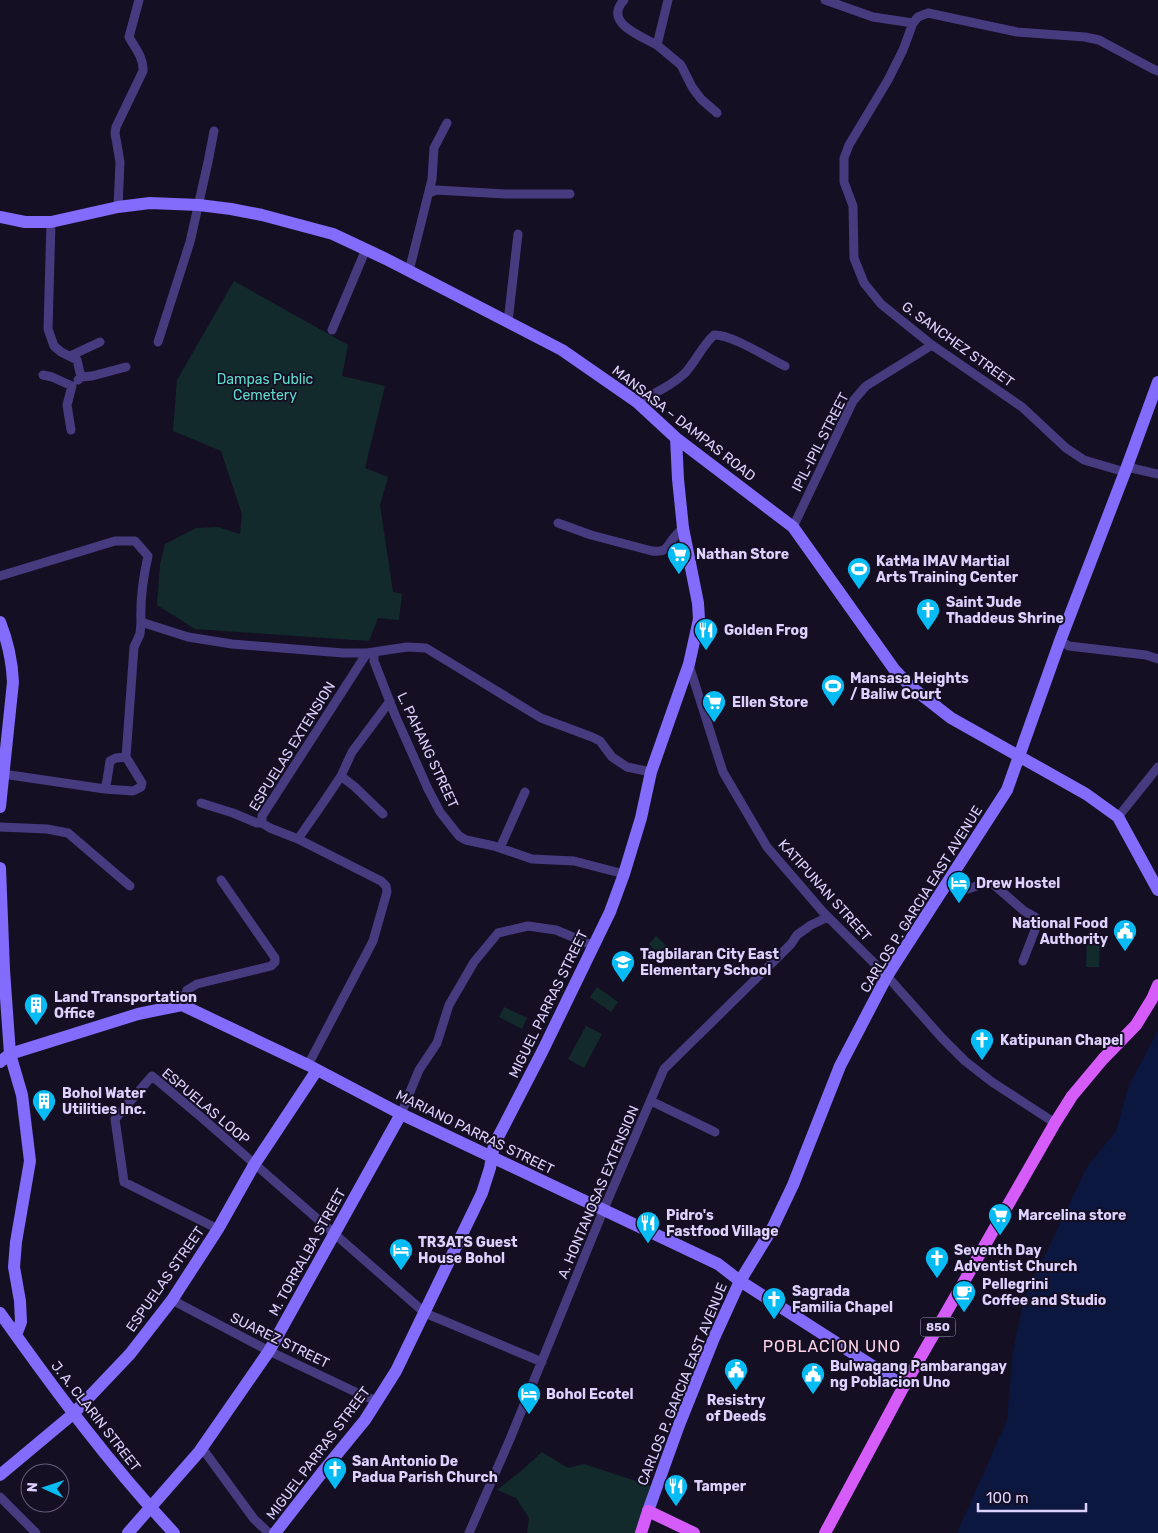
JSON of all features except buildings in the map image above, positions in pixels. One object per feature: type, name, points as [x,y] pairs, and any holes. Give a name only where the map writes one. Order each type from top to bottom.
[{"type":"main road","name":"MANSASA – DAMPAS ROAD","points":[[0,217],[25,222],[51,222],[118,207],[150,203],[199,205],[271,217],[333,234],[366,249],[562,350],[637,402],[676,438],[793,527],[894,669],[910,686],[951,718],[1086,794],[1118,817],[1158,890]]},
{"type":"main road","name":"CARLOS P. GARCIA EAST AVENUE","points":[[641,1533],[679,1424],[711,1347],[740,1281],[773,1227],[793,1185],[840,1066],[887,976],[1007,790],[1060,641],[1158,382]]},
{"type":"main road","name":"MIGUEL PARRAS STREET","points":[[275,1533],[365,1420],[396,1371],[482,1193],[490,1168],[494,1145],[594,946],[610,912],[624,874],[641,818],[651,772],[689,664],[699,619],[698,603],[683,528],[676,438]]},
{"type":"main road","points":[[0,622],[4,642],[12,661],[13,682],[0,807]]},
{"type":"main road","points":[[0,868],[5,1058],[22,1095],[30,1161],[16,1242],[14,1267],[20,1301],[21,1322],[16,1335]]},
{"type":"main road","name":"850","points":[[824,1533],[904,1386],[1072,1096],[1103,1059],[1136,1025],[1158,985]]},
{"type":"main road","points":[[5,1058],[138,1014],[182,1005]]},
{"type":"main road","name":"MARIANO PARRAS STREET","points":[[182,1005],[313,1067],[400,1114],[718,1264],[740,1281],[904,1386]]},
{"type":"main road","name":"ESPUELAS STREET","points":[[0,1475],[73,1414],[130,1354],[172,1300],[218,1228],[313,1067]]},
{"type":"main road","name":"M. TORRALBA STREET","points":[[128,1533],[202,1448],[270,1351],[400,1114]]},
{"type":"main road","name":"J. A. CLARIN STREET","points":[[0,1313],[73,1414],[150,1508],[174,1533]]},
{"type":"main road","points":[[648,1511],[694,1533]]},
{"type":"street","points":[[118,207],[120,162],[115,133],[116,127],[144,66],[142,58],[129,37],[139,0]]},
{"type":"street","points":[[624,0],[619,6],[619,18],[622,25],[657,45],[681,64],[701,99],[717,113]]},
{"type":"street","points":[[657,45],[668,0]]},
{"type":"street","points":[[825,0],[873,17],[913,23],[918,17],[928,14],[942,15],[1017,32],[1085,37],[1100,40],[1158,70]]},
{"type":"street","name":"G. SANCHEZ STREET","points":[[913,23],[903,50],[888,80],[849,145],[844,158],[844,182],[853,206],[854,258],[864,283],[881,304],[932,346],[1022,407],[1066,448],[1084,460],[1126,470],[1158,474]]},
{"type":"street","points":[[409,271],[432,179],[434,148],[447,123]]},
{"type":"street","points":[[158,342],[190,242],[214,131]]},
{"type":"street","points":[[429,193],[436,190],[505,194],[570,194]]},
{"type":"street","points":[[51,222],[48,329],[54,346],[61,352],[78,360],[81,377]]},
{"type":"street","points":[[508,322],[518,234]]},
{"type":"street","points":[[332,330],[366,249]]},
{"type":"street","points":[[637,402],[675,382],[714,335],[731,339],[785,366]]},
{"type":"street","points":[[70,356],[100,342]]},
{"type":"street","name":"IPIL-IPIL STREET","points":[[793,527],[852,401],[866,386],[932,346]]},
{"type":"street","points":[[71,430],[67,405],[72,386],[81,377],[126,367]]},
{"type":"street","points":[[43,375],[72,386]]},
{"type":"street","points":[[558,523],[591,534],[661,552],[667,548],[672,539],[683,528]]},
{"type":"street","points":[[0,576],[115,541],[135,541],[148,556],[140,610],[140,634],[134,648],[126,757],[142,783],[141,787],[133,791],[105,789],[3,774]]},
{"type":"street","points":[[141,622],[188,637],[232,644],[343,653],[370,653],[407,647],[426,648],[541,718],[600,741],[612,757],[627,767],[651,772]]},
{"type":"street","points":[[1060,641],[1069,646],[1146,655],[1158,659]]},
{"type":"street","name":"L. PAHANG STREET","points":[[370,653],[428,789],[440,812],[459,836],[466,840],[500,848],[532,860],[574,861],[624,874]]},
{"type":"street","name":"ESPUELAS EXTENSION","points":[[313,1067],[373,941],[387,892],[386,886],[381,881],[298,839],[270,828],[262,823],[262,816],[370,653]]},
{"type":"street","name":"KATIPUNAN STREET","points":[[689,664],[723,772],[766,847],[828,917],[887,976],[965,1061],[992,1082],[1056,1123]]},
{"type":"street","points":[[298,839],[341,776],[352,752],[390,701]]},
{"type":"street","points":[[105,789],[110,761],[126,757]]},
{"type":"street","points":[[1118,817],[1158,767]]},
{"type":"street","points":[[341,776],[383,814]]},
{"type":"street","points":[[500,848],[524,792]]},
{"type":"street","points":[[201,803],[233,812],[257,823],[262,823]]},
{"type":"street","points":[[0,827],[48,829],[68,833],[130,886]]},
{"type":"street","points":[[182,1005],[187,990],[197,984],[271,966],[275,962],[275,958],[221,880]]},
{"type":"street","points":[[949,881],[968,889],[985,882],[992,883],[1024,911],[1035,918],[1035,930],[1023,961]]},
{"type":"street","name":"A. HONTANOSAS EXTENSION","points":[[469,1533],[664,1069],[791,944],[797,935],[811,925],[828,917]]},
{"type":"street","name":"M. TORRALBA STREET","points":[[400,1114],[419,1070],[436,1043],[449,1005],[474,962],[498,933],[528,926],[556,930],[594,946]]},
{"type":"street","name":"ESPUELAS LOOP","points":[[218,1228],[124,1182],[114,1119],[152,1076],[254,1165]]},
{"type":"street","points":[[650,1101],[715,1132]]},
{"type":"street","points":[[254,1165],[425,1312],[542,1362]]},
{"type":"street","name":"SUAREZ STREET","points":[[172,1300],[270,1351],[366,1397],[378,1400]]},
{"type":"street","points":[[202,1448],[254,1519],[269,1533]]},
{"type":"street","points":[[0,1497],[36,1533]]},
{"type":"green space","name":"Dampas Public Cemetery","points":[[234,281],[348,345],[342,376],[385,386],[365,468],[388,477],[380,505],[393,592],[402,594],[399,620],[378,618],[369,641],[195,629],[157,605],[160,564],[165,544],[196,528],[218,527],[240,534],[242,514],[221,451],[173,431],[177,380]]},
{"type":"green space","points":[[656,936],[674,953],[667,962],[649,944]]},
{"type":"green space","points":[[1087,940],[1100,940],[1099,967],[1086,967]]},
{"type":"green space","points":[[597,987],[618,1002],[611,1012],[590,997]]},
{"type":"green space","points":[[504,1007],[527,1018],[522,1029],[499,1017]]},
{"type":"green space","points":[[586,1026],[602,1034],[584,1068],[568,1059]]},
{"type":"green space","points":[[542,1452],[568,1468],[584,1464],[651,1486],[635,1533],[527,1533],[529,1518],[516,1498],[497,1490]]},
{"type":"water","points":[[1158,1031],[1158,1533],[957,1533],[1007,1420],[1013,1351],[1024,1299],[1087,1167],[1116,1131],[1129,1085]]},
{"type":"place","name":"Nathan Store","points":[[679,575]]},
{"type":"place","name":"KatMa IMAV Martial Arts Training Center","points":[[859,590]]},
{"type":"place","name":"Saint Jude Thaddeus Shrine","points":[[928,631]]},
{"type":"place","name":"Golden Frog","points":[[706,651]]},
{"type":"place","name":"Mansasa Heights / Baliw Court","points":[[833,707]]},
{"type":"place","name":"Ellen Store","points":[[714,723]]},
{"type":"place","name":"Drew Hostel","points":[[959,904]]},
{"type":"place","name":"National Food Authority","points":[[1125,952]]},
{"type":"place","name":"Tagbilaran City East Elementary School","points":[[623,983]]},
{"type":"place","name":"Land Transportation Office","points":[[36,1026]]},
{"type":"place","name":"Katipunan Chapel","points":[[982,1061]]},
{"type":"place","name":"Bohol Water Utilities Inc.","points":[[44,1122]]},
{"type":"place","name":"Marcelina store","points":[[1000,1236]]},
{"type":"place","name":"Pidro's Fastfood Village","points":[[648,1244]]},
{"type":"place","name":"TR3ATS Guest House Bohol","points":[[401,1271]]},
{"type":"place","name":"Seventh Day Adventist Church","points":[[937,1279]]},
{"type":"place","name":"Pellegrini Coffee and Studio","points":[[964,1313]]},
{"type":"place","name":"Sagrada Familia Chapel","points":[[774,1320]]},
{"type":"place","name":"Resistry of Deeds","points":[[736,1391]]},
{"type":"place","name":"Bulwagang Pambarangay ng Poblacion Uno","points":[[813,1395]]},
{"type":"place","name":"Bohol Ecotel","points":[[529,1415]]},
{"type":"place","name":"San Antonio De Padua Parish Church","points":[[335,1490]]},
{"type":"place","name":"Tamper","points":[[676,1507]]},
{"type":"district","name":"POBLACION UNO","points":[[832,1346]]}]
